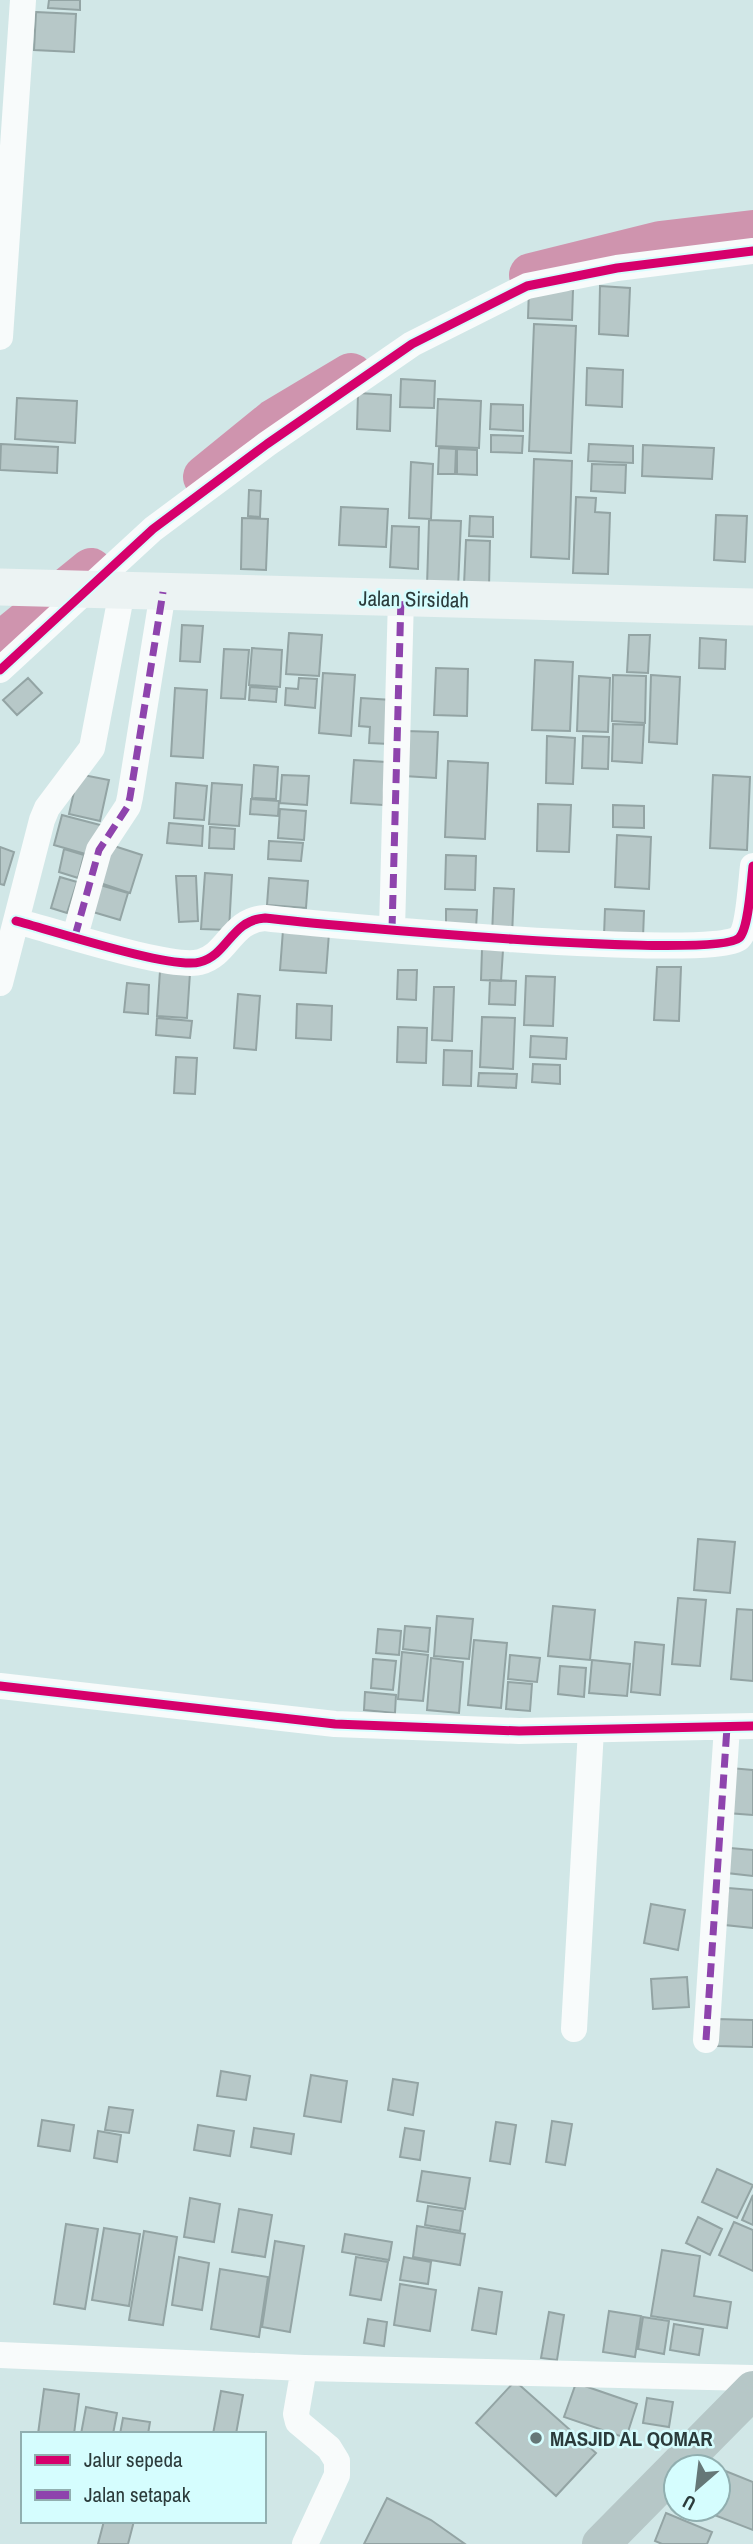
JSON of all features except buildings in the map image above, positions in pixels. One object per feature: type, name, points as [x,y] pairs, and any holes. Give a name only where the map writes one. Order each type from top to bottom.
[{"type":"highway","points":[[692,2453],[753,2390]]},
{"type":"highway","points":[[601,2544],[662,2483]]},
{"type":"street","points":[[0,337],[5,186],[23,0]]},
{"type":"street","points":[[0,670],[80,590],[153,529],[267,444],[412,344],[527,286],[617,268],[753,251]]},
{"type":"street","name":"Jalan Sirsidah","points":[[13,588],[753,607]]},
{"type":"street","points":[[0,984],[47,808],[86,757],[96,735],[122,591]]},
{"type":"street","points":[[75,936],[99,850],[128,806],[163,592]]},
{"type":"street","points":[[392,930],[401,598]]},
{"type":"street","points":[[16,921],[158,959],[190,964],[209,958],[242,926],[258,919],[490,939],[659,945],[725,944],[738,940],[744,930],[753,866]]},
{"type":"street","points":[[0,1686],[335,1724],[519,1731],[753,1726]]},
{"type":"street","points":[[706,2040],[727,1727]]},
{"type":"street","points":[[574,2029],[591,1730]]},
{"type":"street","points":[[0,2355],[304,2368],[753,2378]]},
{"type":"street","points":[[304,2368],[296,2414],[298,2422],[328,2448],[337,2461],[337,2475],[305,2544]]},
{"type":"waterway","points":[[531,275],[660,243],[753,232]]},
{"type":"waterway","points":[[205,477],[274,421],[351,375]]},
{"type":"waterway","points":[[0,644],[91,570]]},
{"type":"marked path","points":[[75,936],[99,850],[128,806],[163,592]]},
{"type":"marked path","points":[[392,930],[401,598]]},
{"type":"marked path","points":[[706,2040],[727,1727]]},
{"type":"cycle path","points":[[0,670],[153,529],[267,444],[412,344],[527,286],[617,268],[753,251]]},
{"type":"cycle path","points":[[16,921],[139,955],[185,963],[209,958],[244,925],[265,918],[593,944],[714,944],[739,938],[742,933],[753,866]]},
{"type":"cycle path","points":[[0,1686],[335,1724],[519,1731],[753,1726]]},
{"type":"place","name":"MASJID AL QOMAR","points":[[536,2438]]}]
